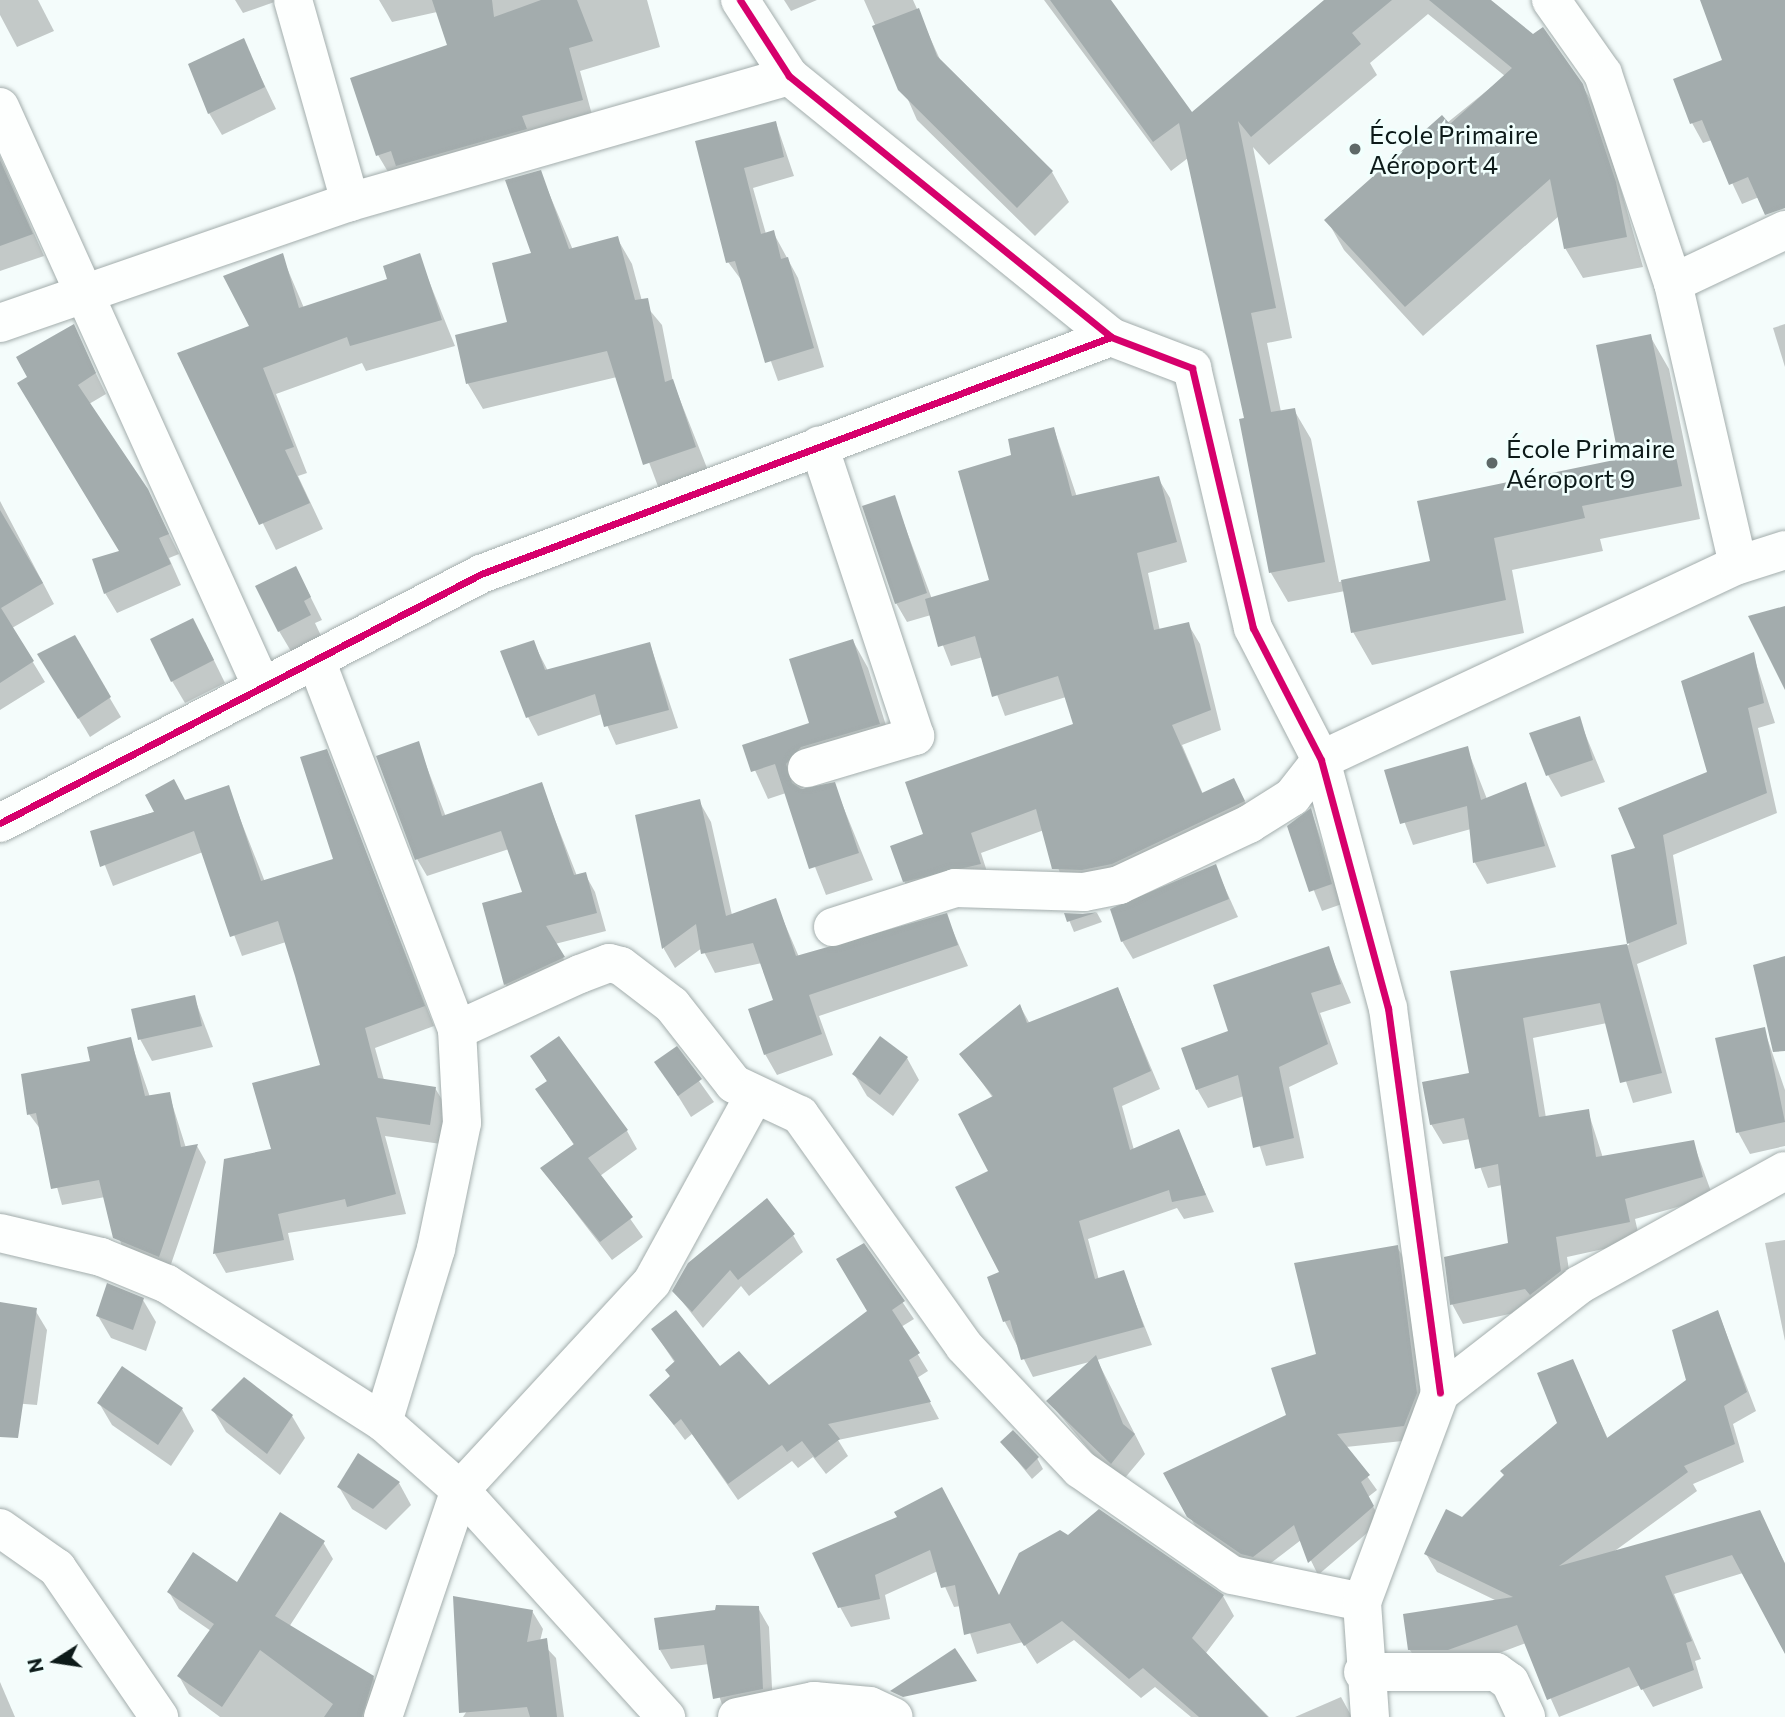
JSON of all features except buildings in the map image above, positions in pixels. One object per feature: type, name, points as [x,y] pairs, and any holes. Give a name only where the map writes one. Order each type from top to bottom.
[{"type":"street","points":[[293,0],[350,202]]},
{"type":"street","points":[[740,0],[789,76],[1111,337],[1192,368],[1253,628],[1321,760],[1388,1007],[1440,1393],[1362,1602],[1363,1672],[1370,1717]]},
{"type":"street","points":[[1551,0],[1603,74],[1673,283],[1738,565]]},
{"type":"street","points":[[0,323],[86,297],[350,202],[789,76]]},
{"type":"street","points":[[0,107],[262,687]]},
{"type":"street","points":[[1673,283],[1785,230]]},
{"type":"street","points":[[0,823],[481,574],[1111,337]]},
{"type":"street","points":[[807,768],[915,736],[819,445]]},
{"type":"street","points":[[833,927],[955,888],[1084,892],[1119,885],[1249,824],[1292,797],[1321,760],[1738,565],[1785,550]]},
{"type":"street","points":[[316,660],[457,1030],[462,1123],[436,1249],[383,1422]]},
{"type":"street","points":[[457,1030],[609,963],[672,1005],[734,1084],[754,1096],[800,1115],[964,1346],[1080,1469],[1232,1575],[1362,1602]]},
{"type":"street","points":[[383,1717],[460,1490],[652,1282],[754,1096]]},
{"type":"street","points":[[1440,1393],[1579,1284],[1785,1171]]},
{"type":"street","points":[[0,1233],[101,1258],[167,1284],[383,1422],[460,1490],[666,1717]]},
{"type":"street","points":[[0,1528],[57,1568],[159,1717]]},
{"type":"street","points":[[1363,1672],[1496,1672],[1510,1682],[1526,1717]]},
{"type":"street","points":[[737,1717],[814,1701],[870,1706],[894,1717]]},
{"type":"cycle path","points":[[740,0],[789,76],[1111,337],[1192,368],[1253,628],[1321,760],[1388,1008],[1440,1393]]},
{"type":"cycle path","points":[[0,823],[481,574],[1111,337]]},
{"type":"place","name":"École Primaire Aéroport 4","points":[[1355,149]]},
{"type":"place","name":"École Primaire Aéroport 9","points":[[1492,463]]}]
